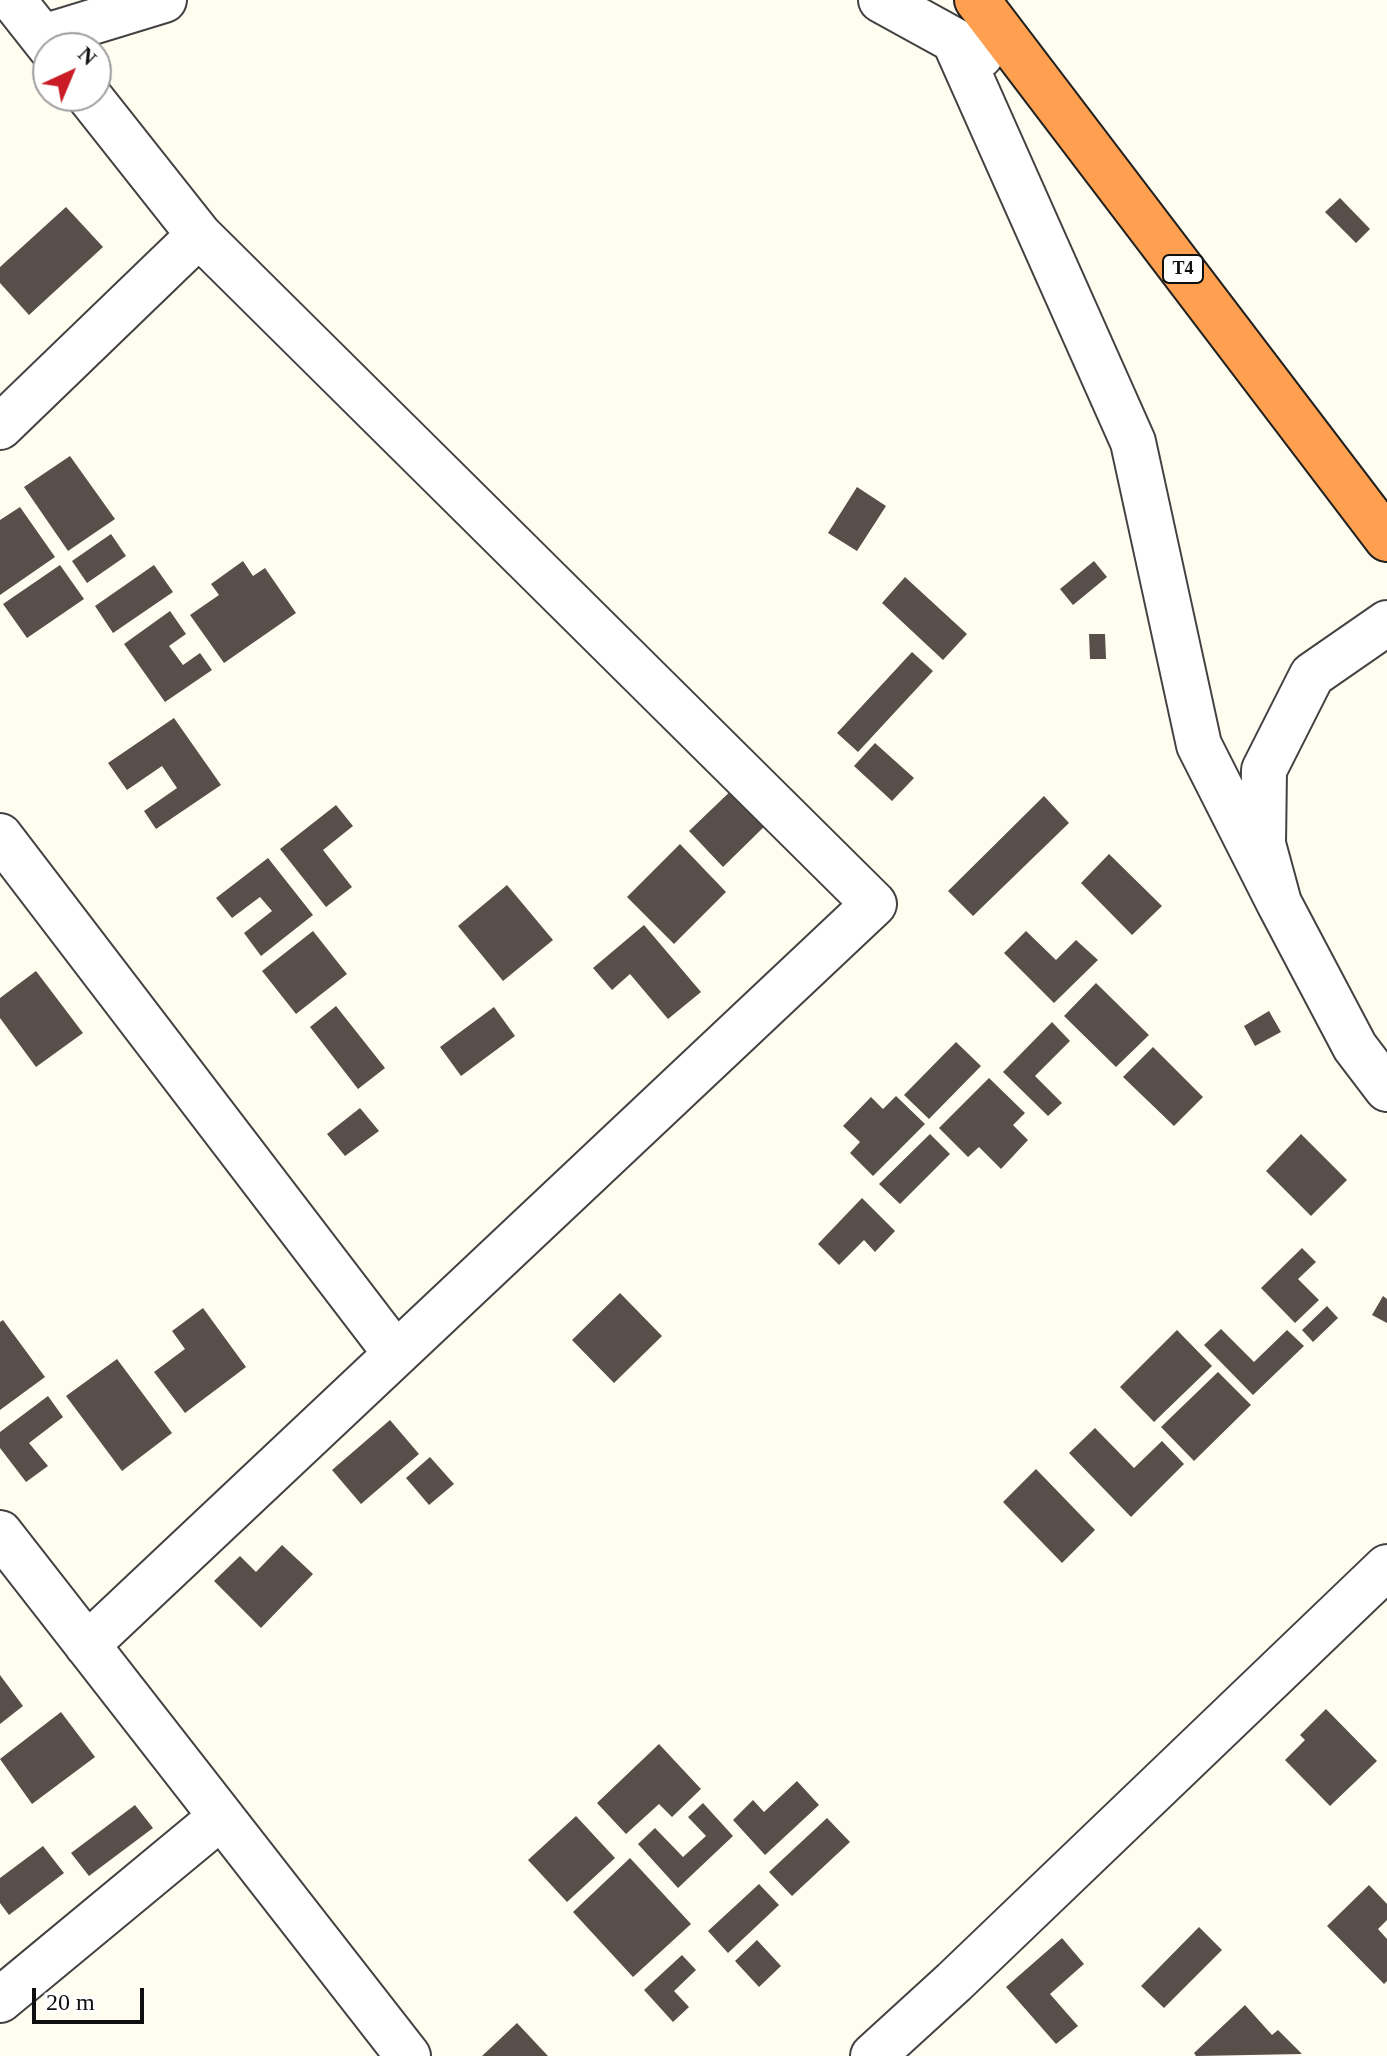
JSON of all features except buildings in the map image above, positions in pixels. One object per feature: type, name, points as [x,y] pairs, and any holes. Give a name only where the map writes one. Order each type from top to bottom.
[{"type":"highway","name":"T4","points":[[977,0],[1050,92],[1387,539]]},
{"type":"street","points":[[13,0],[38,32]]},
{"type":"street","points":[[77,32],[164,0]]},
{"type":"street","points":[[881,0],[1050,92]]},
{"type":"street","points":[[954,40],[1133,442],[1199,745],[1355,1047],[1387,1089]]},
{"type":"street","points":[[87,1645],[874,904],[199,235],[102,112]]},
{"type":"street","points":[[0,427],[199,235]]},
{"type":"street","points":[[1279,903],[1263,844],[1264,770],[1312,675],[1387,623]]},
{"type":"street","points":[[0,836],[396,1354]]},
{"type":"street","points":[[0,1533],[408,2056]]},
{"type":"street","points":[[873,2056],[1387,1567]]},
{"type":"street","points":[[0,2000],[221,1817]]}]
